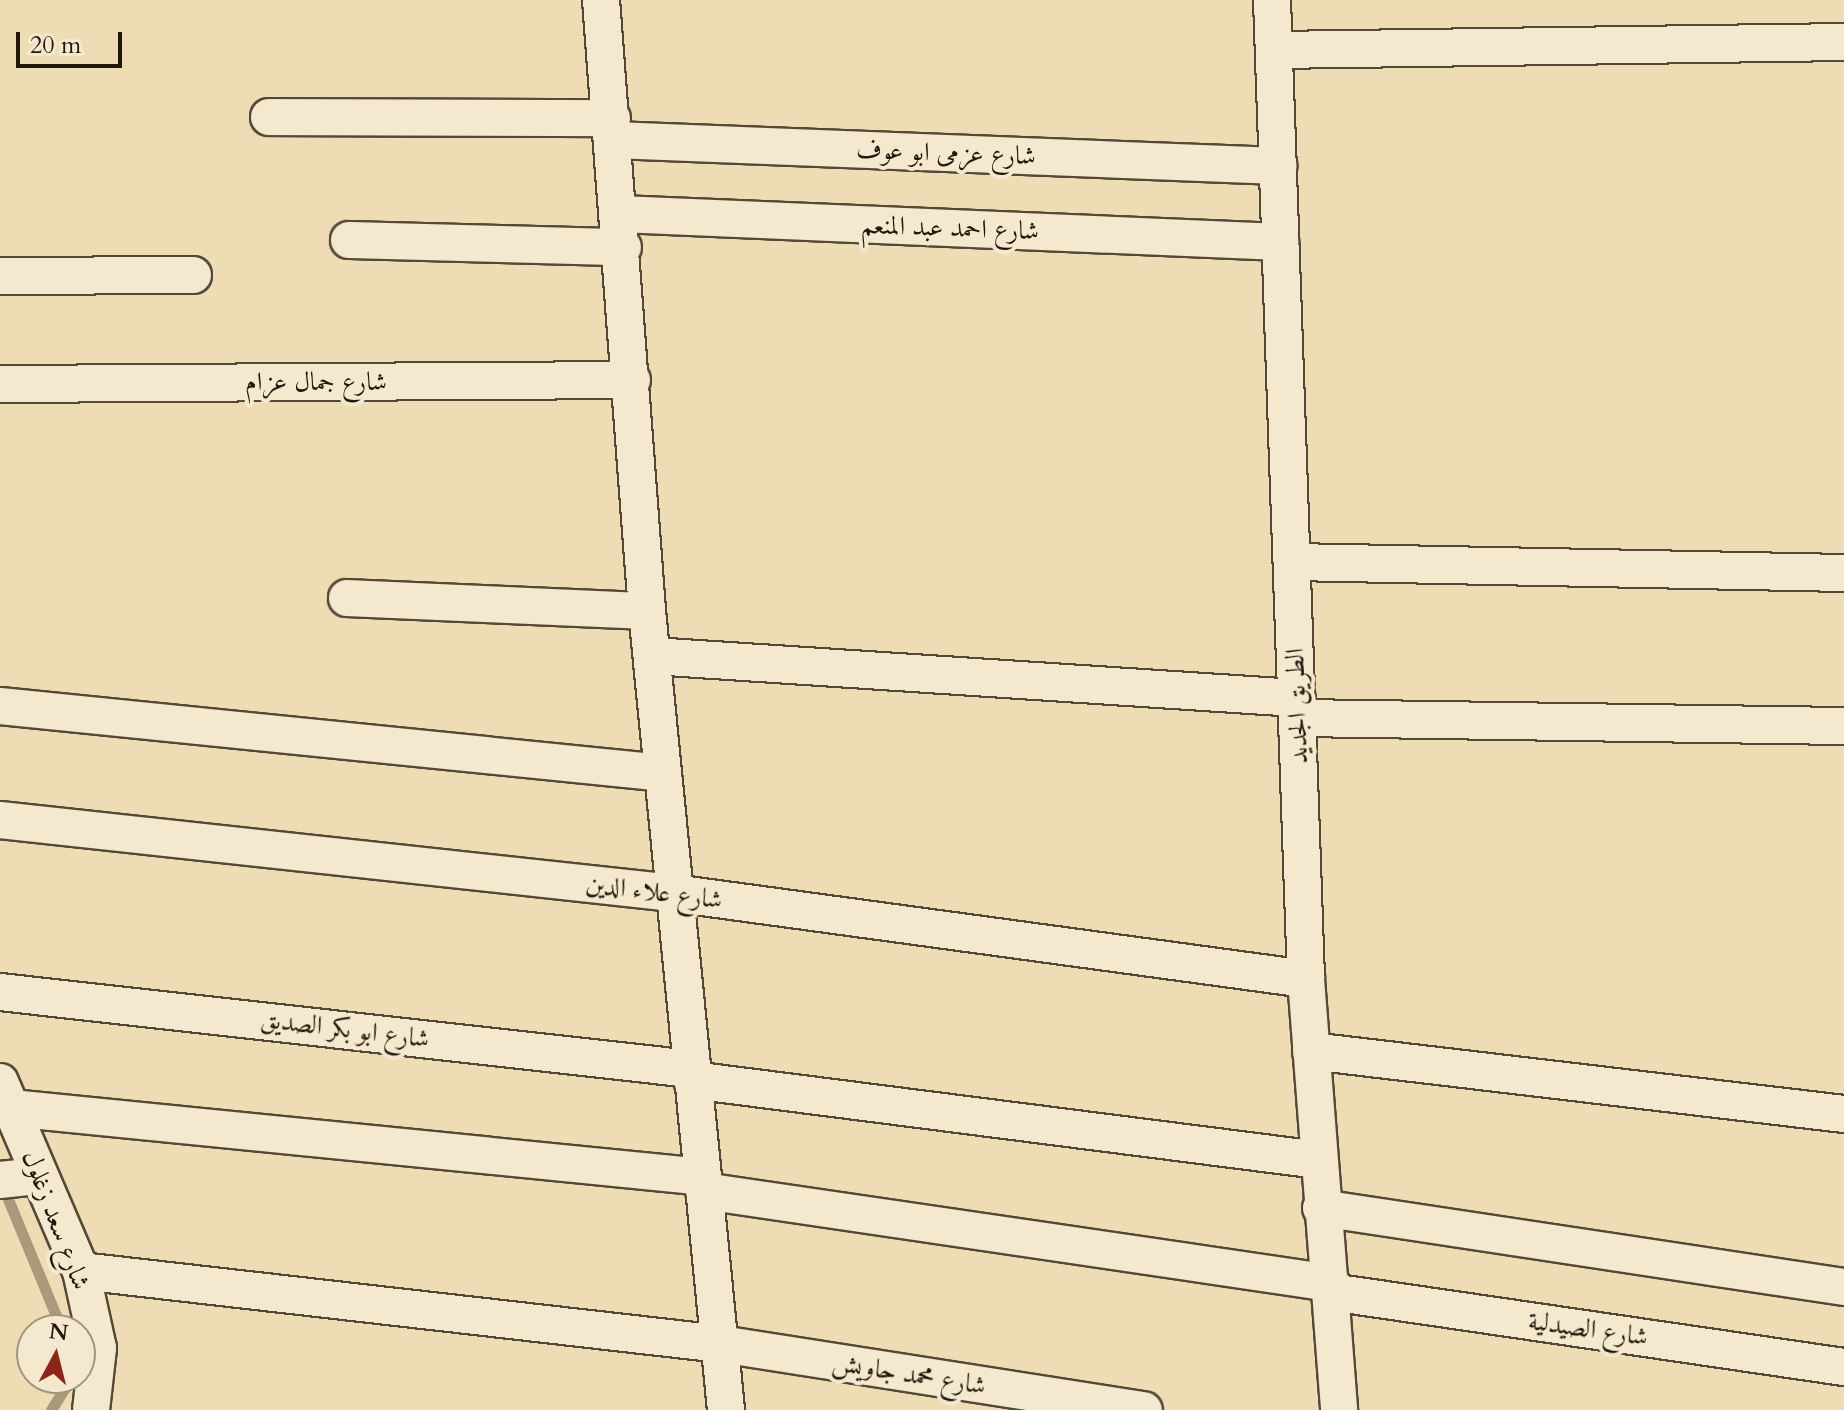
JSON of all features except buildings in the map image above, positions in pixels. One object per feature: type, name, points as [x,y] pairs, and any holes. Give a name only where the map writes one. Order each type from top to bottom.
[{"type":"street","points":[[601,0],[622,230],[647,611],[726,1410]]},
{"type":"street","name":"الطريق الجديد","points":[[1272,0],[1306,979],[1321,1208],[1331,1287],[1339,1410]]},
{"type":"street","points":[[1274,50],[1844,42]]},
{"type":"street","name":"شارع عزمى ابو عوف","points":[[269,117],[612,129],[1278,166]]},
{"type":"street","name":"شارع احمد عبد المنعم","points":[[349,240],[622,230],[1280,242]]},
{"type":"street","points":[[0,276],[193,275]]},
{"type":"street","name":"شارع جمال عزام","points":[[0,384],[632,380]]},
{"type":"street","points":[[1292,562],[1844,573]]},
{"type":"street","points":[[347,598],[647,611]]},
{"type":"street","points":[[652,656],[1297,708],[1844,726]]},
{"type":"street","points":[[0,706],[663,773]]},
{"type":"street","name":"شارع علاء الدين","points":[[0,820],[673,893],[1306,979]]},
{"type":"street","name":"شارع ابو بكر الصديق","points":[[0,992],[692,1075],[1318,1160]]},
{"type":"street","points":[[1311,1051],[1844,1114]]},
{"type":"street","name":"شارع الصيدلية","points":[[6,1095],[704,1184],[1844,1367]]},
{"type":"street","name":"شارع سعد زغلول","points":[[6,1095],[81,1271],[98,1348],[91,1410]]},
{"type":"street","points":[[0,1180],[39,1176]]},
{"type":"street","points":[[1321,1208],[1844,1287]]},
{"type":"street","name":"شارع محمد جاويش","points":[[81,1271],[721,1344],[1144,1410]]},
{"type":"waterway","points":[[3,1187],[55,1314]]},
{"type":"waterway","points":[[51,1410],[61,1394]]}]
